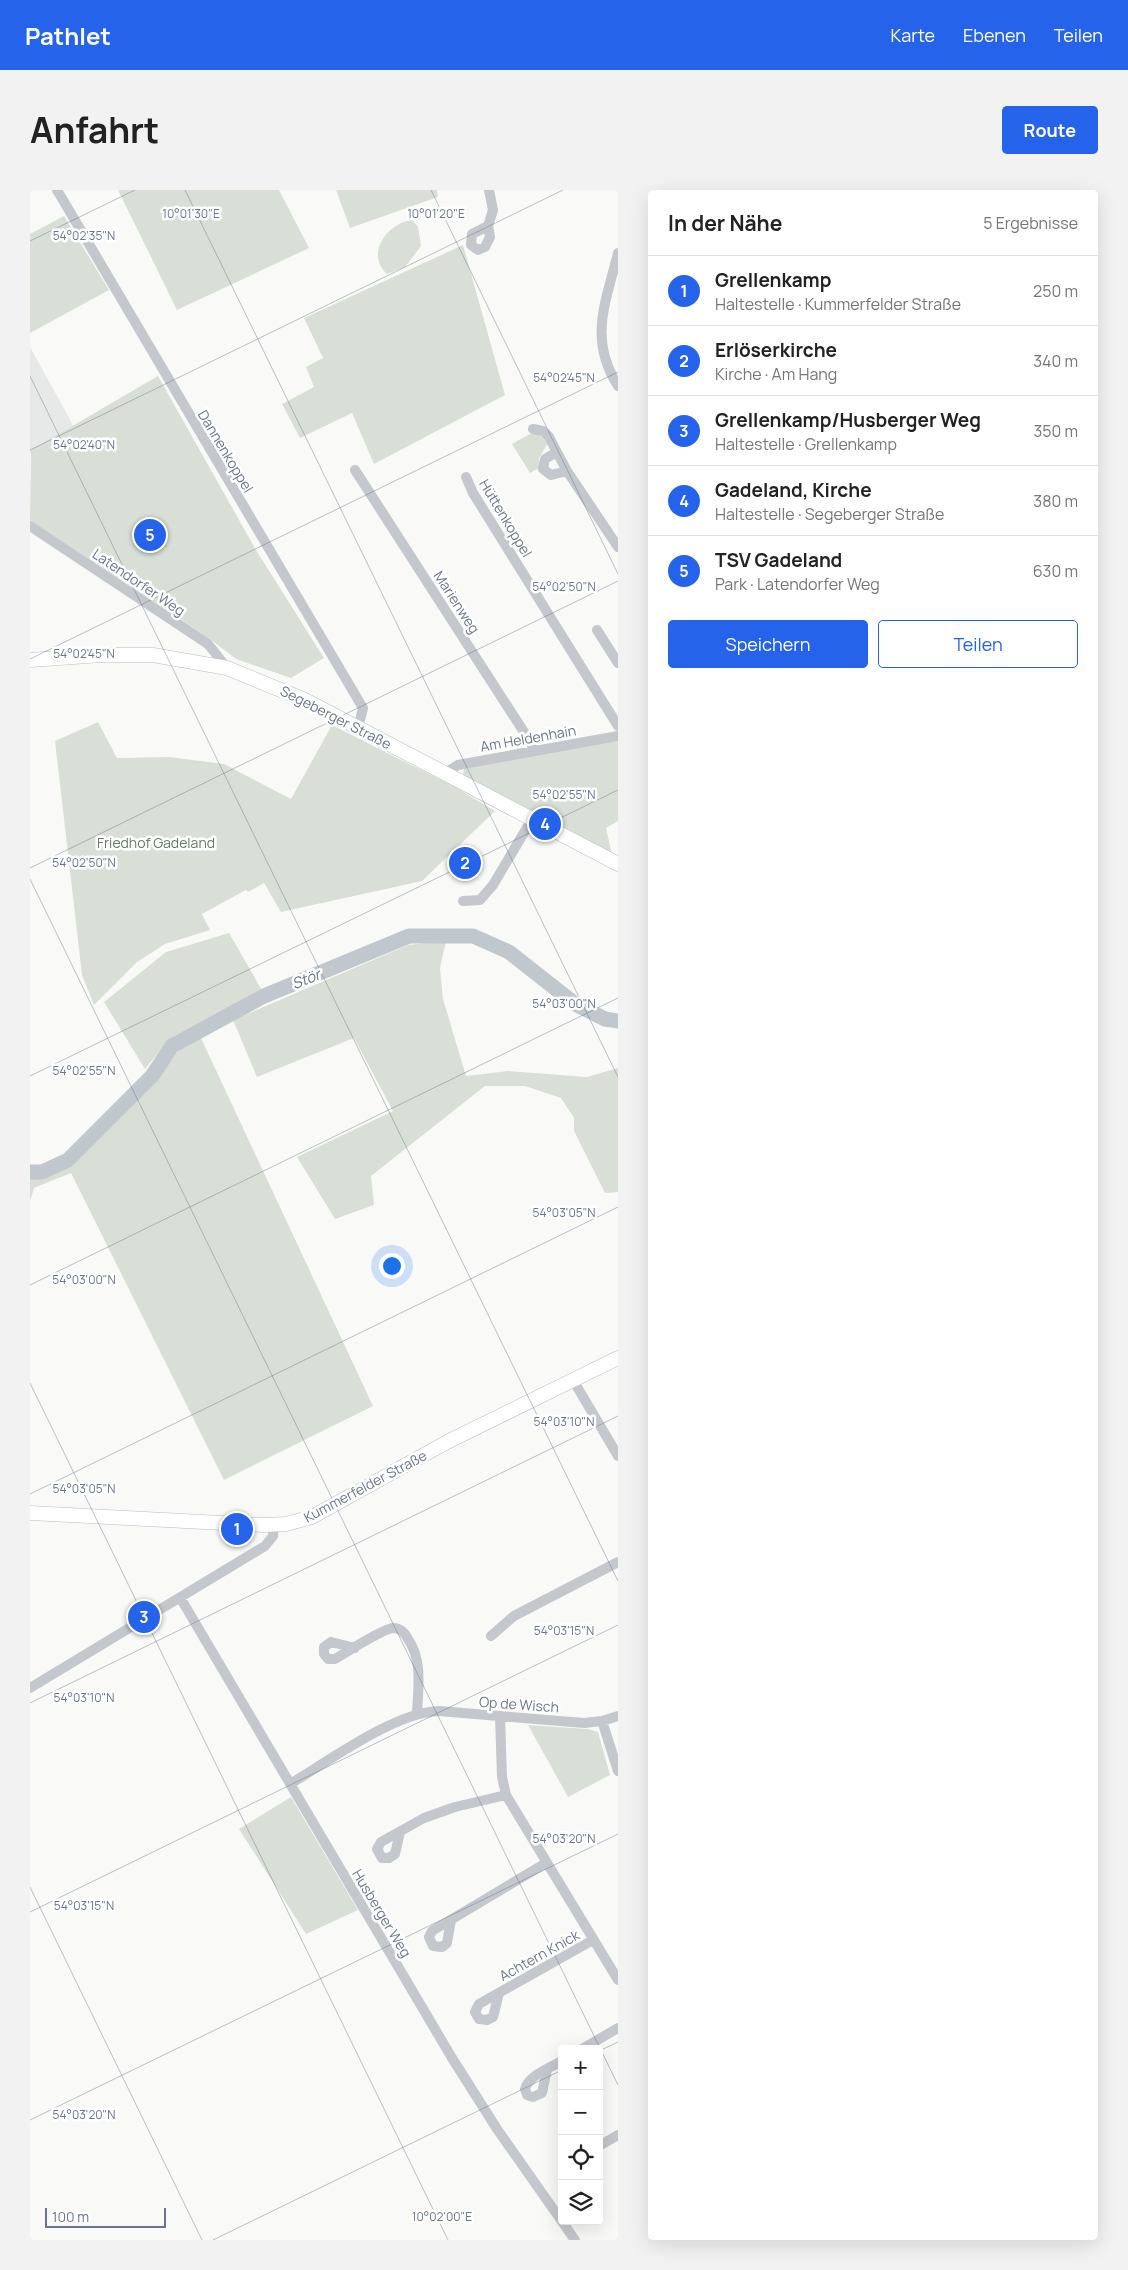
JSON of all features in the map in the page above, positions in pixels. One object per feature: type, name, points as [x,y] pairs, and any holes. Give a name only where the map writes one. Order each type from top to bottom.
[{"type":"main road","name":"Segeberger Straße","points":[[30,660],[102,655],[152,655],[227,668],[276,686],[618,864]]},
{"type":"main road","name":"Kummerfelder Straße","points":[[30,1513],[274,1524],[312,1516],[449,1441],[618,1358]]},
{"type":"street","name":"Dannenkoppel","points":[[57,190],[363,708],[358,728]]},
{"type":"street","points":[[488,226],[493,210],[489,190]]},
{"type":"street","points":[[618,253],[600,329],[603,353],[618,386]]},
{"type":"street","points":[[533,429],[543,431],[549,436],[567,471],[618,547]]},
{"type":"street","points":[[556,452],[544,459],[543,468],[551,475],[567,471]]},
{"type":"street","name":"Marienweg","points":[[355,470],[526,735],[534,751]]},
{"type":"street","name":"Hüttenkoppel","points":[[466,477],[473,493],[618,726]]},
{"type":"street","name":"Latendorfer Weg","points":[[30,526],[208,644],[227,668]]},
{"type":"street","points":[[597,630],[618,663]]},
{"type":"street","name":"Am Heldenhain","points":[[445,774],[458,764],[618,736]]},
{"type":"street","points":[[463,901],[480,900],[532,819]]},
{"type":"street","points":[[573,1380],[618,1456]]},
{"type":"street","points":[[30,1688],[265,1546],[273,1536],[274,1524]]},
{"type":"street","points":[[491,1636],[514,1616],[618,1562]]},
{"type":"street","name":"Husberger Weg","points":[[180,1599],[492,2122],[573,2237]]},
{"type":"street","points":[[355,1648],[387,1630],[396,1628],[403,1631],[416,1653],[418,1662],[417,1714]]},
{"type":"street","name":"Op de Wisch","points":[[290,1784],[386,1727],[417,1714],[439,1711],[584,1723],[602,1721],[618,1716]]},
{"type":"street","name":"Achtern Knick","points":[[500,1716],[502,1777],[506,1795],[618,1980]]},
{"type":"street","points":[[602,1721],[618,1772]]},
{"type":"street","points":[[400,1832],[439,1812],[506,1795]]},
{"type":"street","points":[[452,1920],[546,1863]]},
{"type":"street","name":"Achtern Knick","points":[[499,1993],[594,1940]]},
{"type":"street","points":[[589,2045],[618,2028]]},
{"type":"street","points":[[546,2070],[558,2063]]},
{"type":"street","points":[[603,2144],[618,2135]]},
{"type":"shaded area","points":[[30,347],[73,425],[30,453]]},
{"type":"green space","points":[[118,190],[279,190],[309,248],[177,310]]},
{"type":"green space","points":[[336,190],[437,190],[438,197],[350,228]]},
{"type":"green space","points":[[64,216],[109,290],[30,333],[30,234]]},
{"type":"green space","points":[[412,220],[418,227],[421,246],[405,267],[387,274],[378,258],[382,241],[394,227]]},
{"type":"green space","points":[[463,245],[505,395],[374,464],[352,413],[300,438],[282,404],[314,387],[306,367],[323,358],[304,318]]},
{"type":"green space","points":[[158,376],[256,550],[324,658],[291,678],[236,659],[210,639],[30,520],[31,450]]},
{"type":"green space","points":[[530,434],[538,434],[548,443],[539,458],[539,468],[530,473],[512,444]]},
{"type":"green space","name":"Friedhof Gadeland","points":[[98,722],[117,758],[169,757],[224,764],[291,799],[332,725],[453,786],[495,811],[422,881],[281,912],[264,883],[248,892],[246,890],[202,914],[210,930],[165,944],[137,962],[94,1005],[82,975],[55,741]]},
{"type":"green space","points":[[618,739],[618,821],[606,828],[612,855],[463,775],[464,769]]},
{"type":"green space","points":[[229,933],[263,992],[168,1041],[145,1069],[104,1002],[166,952]]},
{"type":"green space","points":[[446,941],[440,968],[443,999],[466,1076],[508,1071],[587,1077],[618,1068],[618,1192],[605,1193],[574,1131],[574,1118],[561,1098],[525,1086],[485,1086],[371,1176],[374,1205],[335,1219],[297,1157],[393,1111],[354,1038],[257,1077],[233,1020],[408,945]]},
{"type":"green space","points":[[200,1036],[373,1406],[224,1480],[71,1173],[34,1188],[30,1201],[30,1179],[35,1179],[68,1165],[159,1077],[181,1047]]},
{"type":"green space","points":[[528,1725],[588,1729],[598,1732],[610,1775],[568,1797]]},
{"type":"green space","points":[[291,1797],[358,1910],[306,1934],[239,1829]]},
{"type":"waterway","name":"Stör","points":[[30,1172],[42,1172],[68,1160],[152,1076],[172,1046],[264,996],[409,936],[473,936],[509,952],[575,1004],[605,1019],[618,1021]]},
{"type":"place","name":"TSV Gadeland","points":[[150,535]]},
{"type":"place","name":"Gadeland, Kirche","points":[[545,824]]},
{"type":"place","name":"Erlöserkirche","points":[[465,863]]},
{"type":"place","name":"Grellenkamp","points":[[237,1529]]},
{"type":"place","name":"Grellenkamp/Husberger Weg","points":[[144,1617]]}]
